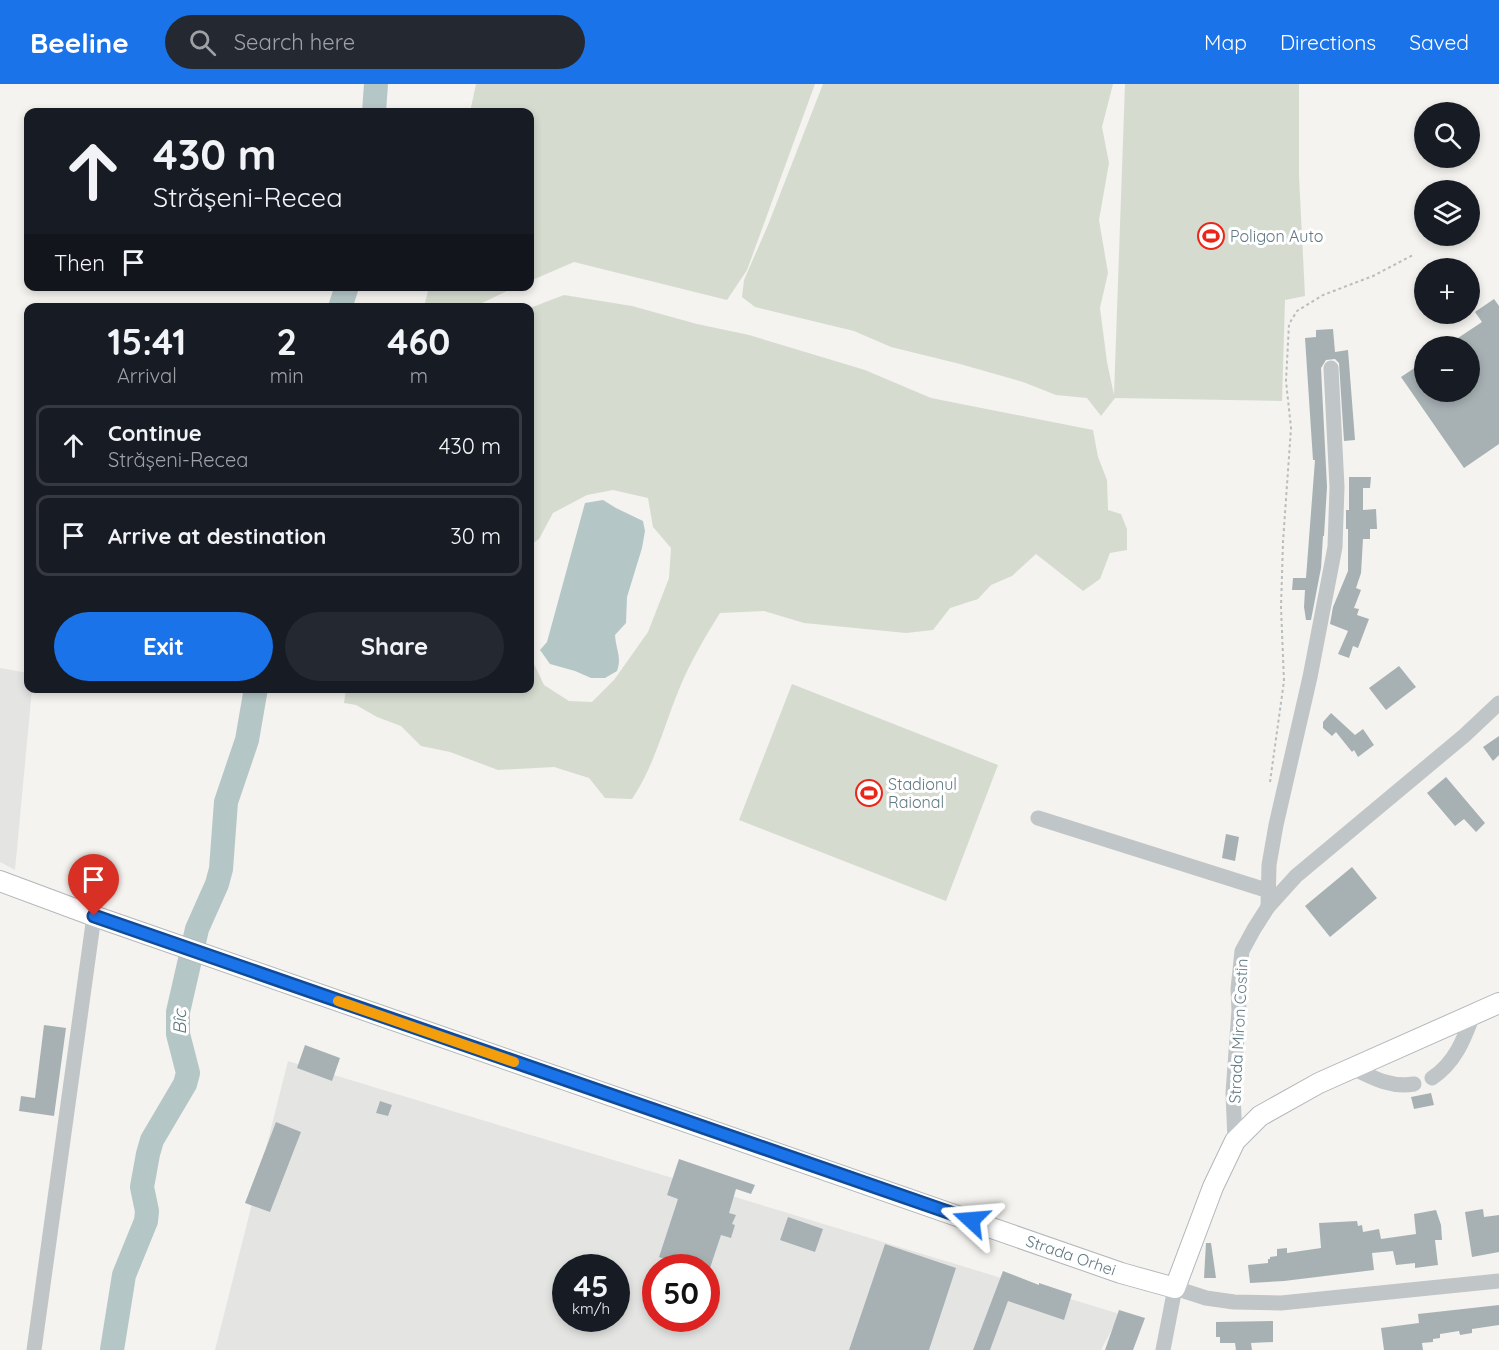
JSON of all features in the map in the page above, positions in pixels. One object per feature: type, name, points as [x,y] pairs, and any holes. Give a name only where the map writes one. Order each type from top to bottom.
[{"type":"main road","name":"Strada Orhei","points":[[0,881],[251,971],[1121,1273],[1175,1288]]},
{"type":"main road","points":[[1235,1141],[1260,1116],[1319,1083],[1499,1003]]},
{"type":"main road","name":"Strada Miron Costin","points":[[1175,1288],[1213,1187],[1235,1141]]},
{"type":"street","points":[[1269,907],[1269,865],[1276,825],[1303,710],[1335,547],[1337,487],[1331,368]]},
{"type":"street","name":"Strada Miron Costin","points":[[1235,1141],[1238,989],[1242,951],[1254,929],[1269,907],[1296,876],[1465,735],[1499,703]]},
{"type":"street","points":[[1038,818],[1269,891]]},
{"type":"street","points":[[34,1350],[94,916]]},
{"type":"street","points":[[1432,1078],[1446,1069],[1464,1038],[1473,1015]]},
{"type":"street","points":[[1353,1068],[1377,1081],[1403,1086],[1414,1084]]},
{"type":"street","name":"Strada Orhei","points":[[1175,1288],[1215,1299],[1281,1303],[1499,1281]]},
{"type":"street","name":"Strada Miron Costin","points":[[1163,1350],[1175,1288]]},
{"type":"path","points":[[1270,781],[1284,681],[1281,607],[1291,428],[1286,381],[1289,324],[1297,311],[1323,295],[1373,276],[1413,255]]},
{"type":"shaded area","points":[[476,84],[815,84],[747,270],[727,300],[574,262],[534,279],[534,108],[471,108]]},
{"type":"shaded area","points":[[823,84],[1113,84],[1102,127],[1109,163],[1099,220],[1108,273],[1100,308],[1114,395],[1125,84],[1299,84],[1299,176],[1305,296],[1285,300],[1282,401],[1115,398],[1101,416],[1087,398],[1056,395],[1023,382],[891,347],[854,331],[755,307],[742,297],[744,280]]},
{"type":"shaded area","points":[[428,291],[507,291],[482,303],[425,303]]},
{"type":"shaded area","points":[[564,295],[632,306],[697,324],[749,335],[865,370],[931,398],[1093,430],[1098,457],[1107,480],[1108,510],[1121,514],[1127,529],[1127,550],[1110,553],[1100,579],[1083,591],[1036,554],[1012,576],[991,585],[978,599],[950,608],[933,630],[906,633],[804,623],[764,611],[720,613],[684,677],[653,759],[632,799],[605,798],[589,778],[554,767],[498,770],[450,752],[421,746],[401,726],[377,717],[356,705],[344,703],[345,693],[534,693],[534,664],[544,685],[569,701],[592,702],[614,680],[648,632],[669,578],[671,548],[653,527],[648,498],[613,490],[587,495],[553,513],[539,539],[534,542],[534,306]]},
{"type":"shaded area","points":[[603,500],[643,521],[645,531],[627,597],[626,623],[615,635],[619,657],[617,671],[605,678],[591,678],[550,664],[540,650],[547,642],[585,503]]},
{"type":"shaded area","points":[[0,668],[24,672],[24,693],[32,693],[15,870],[0,862]]},
{"type":"shaded area","name":"Stadionul Raional","points":[[792,684],[998,765],[946,901],[739,820]]},
{"type":"shaded area","points":[[288,1061],[1120,1314],[1101,1350],[215,1350]]},
{"type":"building","points":[[1243,232],[1254,232],[1254,245],[1242,244]]},
{"type":"building","points":[[1494,299],[1499,306],[1499,444],[1464,468],[1418,402],[1480,402],[1480,336],[1461,336],[1482,322],[1480,309]]},
{"type":"building","points":[[1333,329],[1335,352],[1348,350],[1355,440],[1344,441],[1339,363],[1335,359],[1326,360],[1321,368],[1327,487],[1324,536],[1321,568],[1311,620],[1306,620],[1305,590],[1292,590],[1293,578],[1306,578],[1315,460],[1313,460],[1305,338],[1316,337],[1316,330]]},
{"type":"building","points":[[1414,368],[1414,396],[1401,377]]},
{"type":"building","points":[[1349,477],[1371,477],[1370,488],[1363,488],[1363,510],[1376,509],[1377,529],[1370,529],[1370,539],[1363,539],[1361,573],[1356,588],[1361,590],[1354,608],[1359,609],[1357,615],[1369,619],[1358,648],[1353,646],[1349,658],[1338,654],[1348,631],[1330,624],[1333,607],[1348,571],[1346,510],[1349,510]]},
{"type":"building","points":[[1399,666],[1416,687],[1386,710],[1369,688]]},
{"type":"building","points":[[1331,713],[1355,735],[1363,729],[1374,745],[1358,757],[1336,732],[1332,736],[1323,728],[1323,722]]},
{"type":"building","points":[[1499,736],[1499,755],[1493,761],[1483,747]]},
{"type":"building","points":[[1446,777],[1485,823],[1476,832],[1464,819],[1455,826],[1427,793]]},
{"type":"building","points":[[1226,834],[1239,837],[1235,861],[1222,858]]},
{"type":"building","points":[[1352,867],[1377,898],[1330,937],[1305,906]]},
{"type":"building","points":[[44,1025],[66,1028],[54,1116],[19,1111],[21,1096],[35,1098]]},
{"type":"building","points":[[305,1045],[340,1058],[332,1081],[297,1068]]},
{"type":"building","points":[[1431,1093],[1434,1105],[1414,1109],[1411,1097]]},
{"type":"building","points":[[380,1101],[392,1105],[388,1116],[376,1113]]},
{"type":"building","points":[[276,1122],[301,1132],[270,1212],[245,1203]]},
{"type":"building","points":[[679,1159],[755,1185],[751,1194],[736,1189],[729,1213],[736,1215],[732,1224],[735,1225],[731,1238],[721,1235],[715,1254],[660,1254],[678,1199],[667,1195]]},
{"type":"building","points":[[1483,1209],[1484,1217],[1499,1215],[1499,1252],[1472,1257],[1465,1212]]},
{"type":"building","points":[[1436,1210],[1441,1225],[1442,1240],[1435,1240],[1438,1265],[1415,1268],[1415,1263],[1396,1265],[1393,1251],[1372,1253],[1374,1270],[1250,1283],[1248,1265],[1268,1263],[1270,1257],[1277,1256],[1277,1249],[1287,1248],[1287,1253],[1321,1248],[1319,1223],[1357,1221],[1358,1226],[1362,1225],[1363,1232],[1379,1229],[1381,1239],[1416,1234],[1414,1214]]},
{"type":"building","points":[[788,1217],[823,1229],[815,1252],[780,1240]]},
{"type":"building","points":[[1206,1243],[1211,1243],[1216,1278],[1204,1278]]},
{"type":"building","points":[[885,1244],[956,1268],[929,1350],[849,1350]]},
{"type":"building","points":[[1003,1271],[1039,1285],[1039,1283],[1072,1294],[1064,1320],[1008,1301],[990,1350],[973,1350]]},
{"type":"building","points":[[1499,1305],[1499,1325],[1472,1329],[1472,1333],[1460,1335],[1459,1331],[1440,1334],[1440,1338],[1433,1339],[1433,1342],[1422,1343],[1423,1350],[1384,1350],[1381,1328],[1419,1323],[1418,1314]]},
{"type":"building","points":[[1119,1310],[1145,1318],[1133,1350],[1105,1350]]},
{"type":"building","points":[[1273,1321],[1273,1342],[1251,1343],[1252,1350],[1236,1350],[1235,1343],[1220,1343],[1220,1337],[1216,1337],[1216,1322]]},
{"type":"waterway","name":"Bîc","points":[[374,108],[376,84]]},
{"type":"waterway","name":"Bîc","points":[[342,303],[345,291]]},
{"type":"waterway","name":"Bîc","points":[[112,1350],[124,1275],[146,1221],[147,1211],[142,1187],[148,1154],[152,1140],[185,1084],[188,1073],[178,1034],[178,1012],[197,929],[217,884],[221,869],[226,802],[247,740],[255,693]]},
{"type":"slow traffic","points":[[338,1001],[514,1062]]},
{"type":"place","name":"Poligon Auto","points":[[1211,236]]},
{"type":"place","name":"Stadionul Raional","points":[[869,793]]},
{"type":"route","points":[[94,916],[971,1220]]}]
